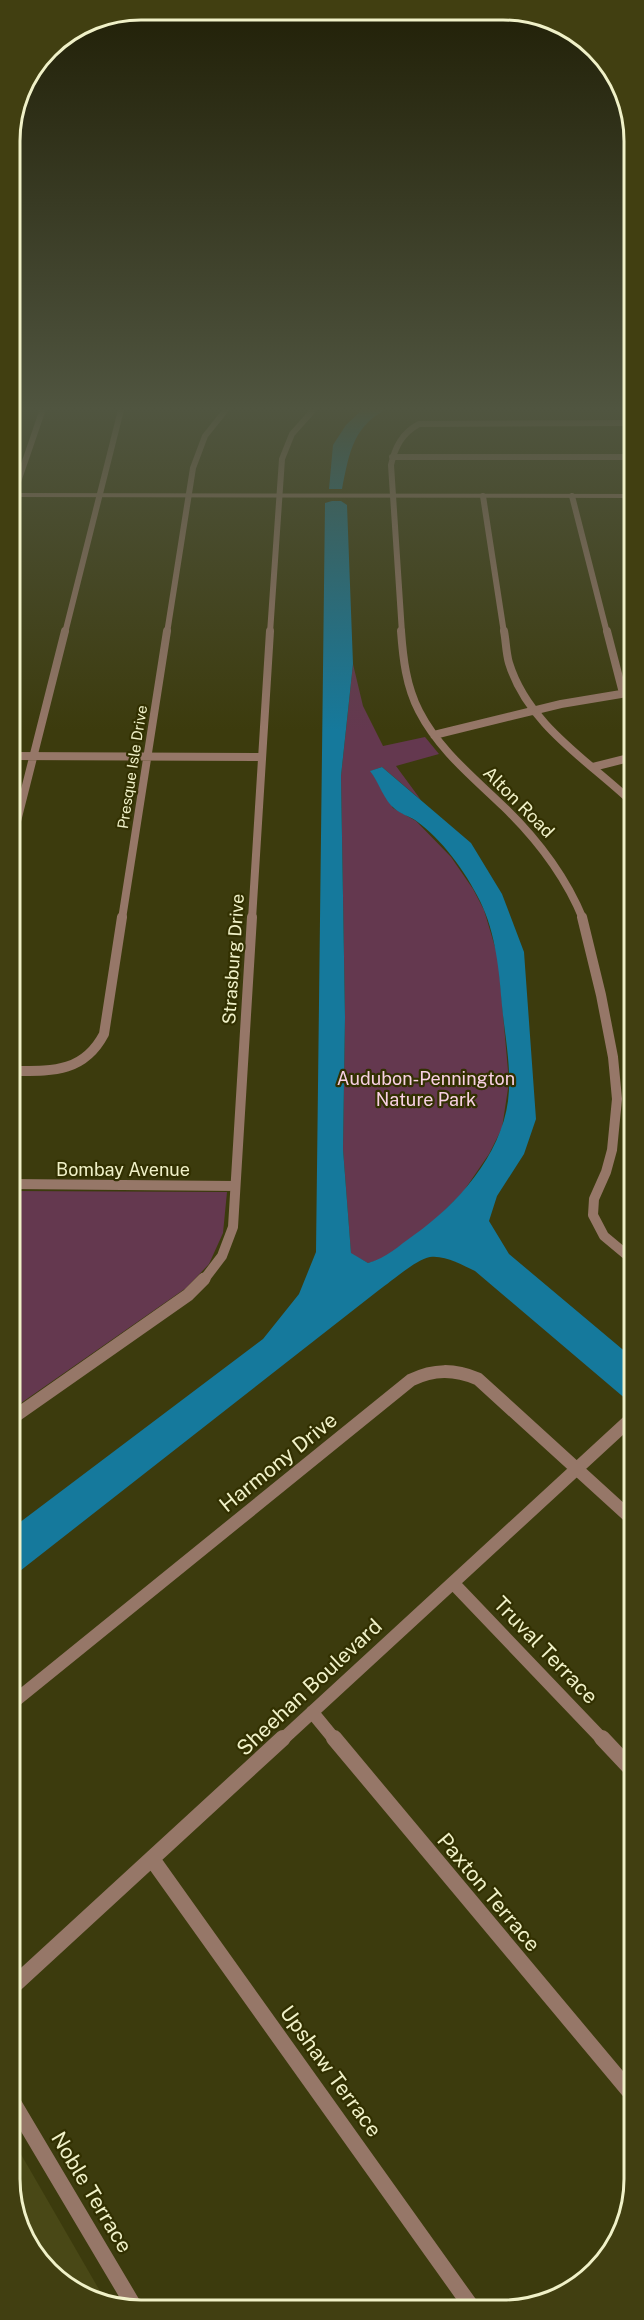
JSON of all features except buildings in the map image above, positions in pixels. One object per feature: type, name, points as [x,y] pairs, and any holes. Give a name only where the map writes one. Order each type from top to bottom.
[{"type":"street","points":[[20,809],[94,514]]},
{"type":"street","name":"Presque Isle Drive","points":[[20,1071],[48,1071],[73,1066],[85,1060],[100,1044],[186,514]]},
{"type":"street","name":"Strasburg Drive","points":[[20,1413],[188,1294],[210,1275],[229,1242],[235,1186],[277,514]]},
{"type":"street","name":"Alton Road","points":[[394,514],[404,667],[414,700],[434,735],[462,770],[510,812],[535,839],[560,873],[581,916],[594,956],[614,1064],[618,1100],[613,1144],[593,1202],[592,1214],[603,1237],[624,1254]]},
{"type":"street","points":[[486,514],[509,662],[517,686],[533,711],[558,739],[624,795]]},
{"type":"street","points":[[434,735],[533,711],[623,693],[577,514]]},
{"type":"street","points":[[20,756],[262,757]]},
{"type":"street","points":[[593,767],[624,759]]},
{"type":"street","name":"Bombay Avenue","points":[[20,1184],[235,1186]]},
{"type":"street","name":"Harmony Drive","points":[[20,1697],[411,1380],[428,1371],[463,1372],[478,1379],[624,1512]]},
{"type":"street","name":"Sheehan Boulevard","points":[[20,1980],[624,1425]]},
{"type":"street","name":"Truval Terrace","points":[[453,1583],[624,1762]]},
{"type":"street","name":"Paxton Terrace","points":[[312,1712],[624,2085]]},
{"type":"street","name":"Upshaw Terrace","points":[[152,1859],[467,2300]]},
{"type":"street","name":"Noble Terrace","points":[[20,2115],[130,2300]]},
{"type":"shaded area","points":[[20,2153],[102,2294],[87,2288],[67,2275],[40,2247],[32,2233],[22,2203]]},
{"type":"green space","name":"Audubon-Pennington Nature Park","points":[[353,664],[363,706],[383,746],[425,737],[439,754],[396,766],[421,800],[382,767],[371,771],[393,808],[416,821],[451,857],[484,910],[498,957],[509,1082],[502,1128],[489,1154],[463,1192],[433,1222],[383,1259],[368,1263],[351,1254],[343,1149],[345,1017],[341,776]]},
{"type":"green space","points":[[20,1191],[227,1192],[223,1233],[209,1264],[186,1288],[20,1404]]},
{"type":"water","points":[[325,514],[347,514],[353,664],[341,776],[345,1017],[343,1149],[351,1253],[368,1263],[381,1258],[430,1223],[461,1194],[487,1159],[496,1140],[504,1121],[509,1089],[508,1054],[498,966],[490,926],[480,901],[452,856],[425,828],[391,806],[370,771],[382,767],[471,843],[502,894],[524,952],[536,1119],[524,1154],[497,1196],[489,1221],[509,1254],[624,1351],[624,1398],[475,1271],[447,1259],[430,1257],[411,1266],[379,1290],[20,1571],[20,1522],[263,1339],[299,1294],[316,1252]]}]
